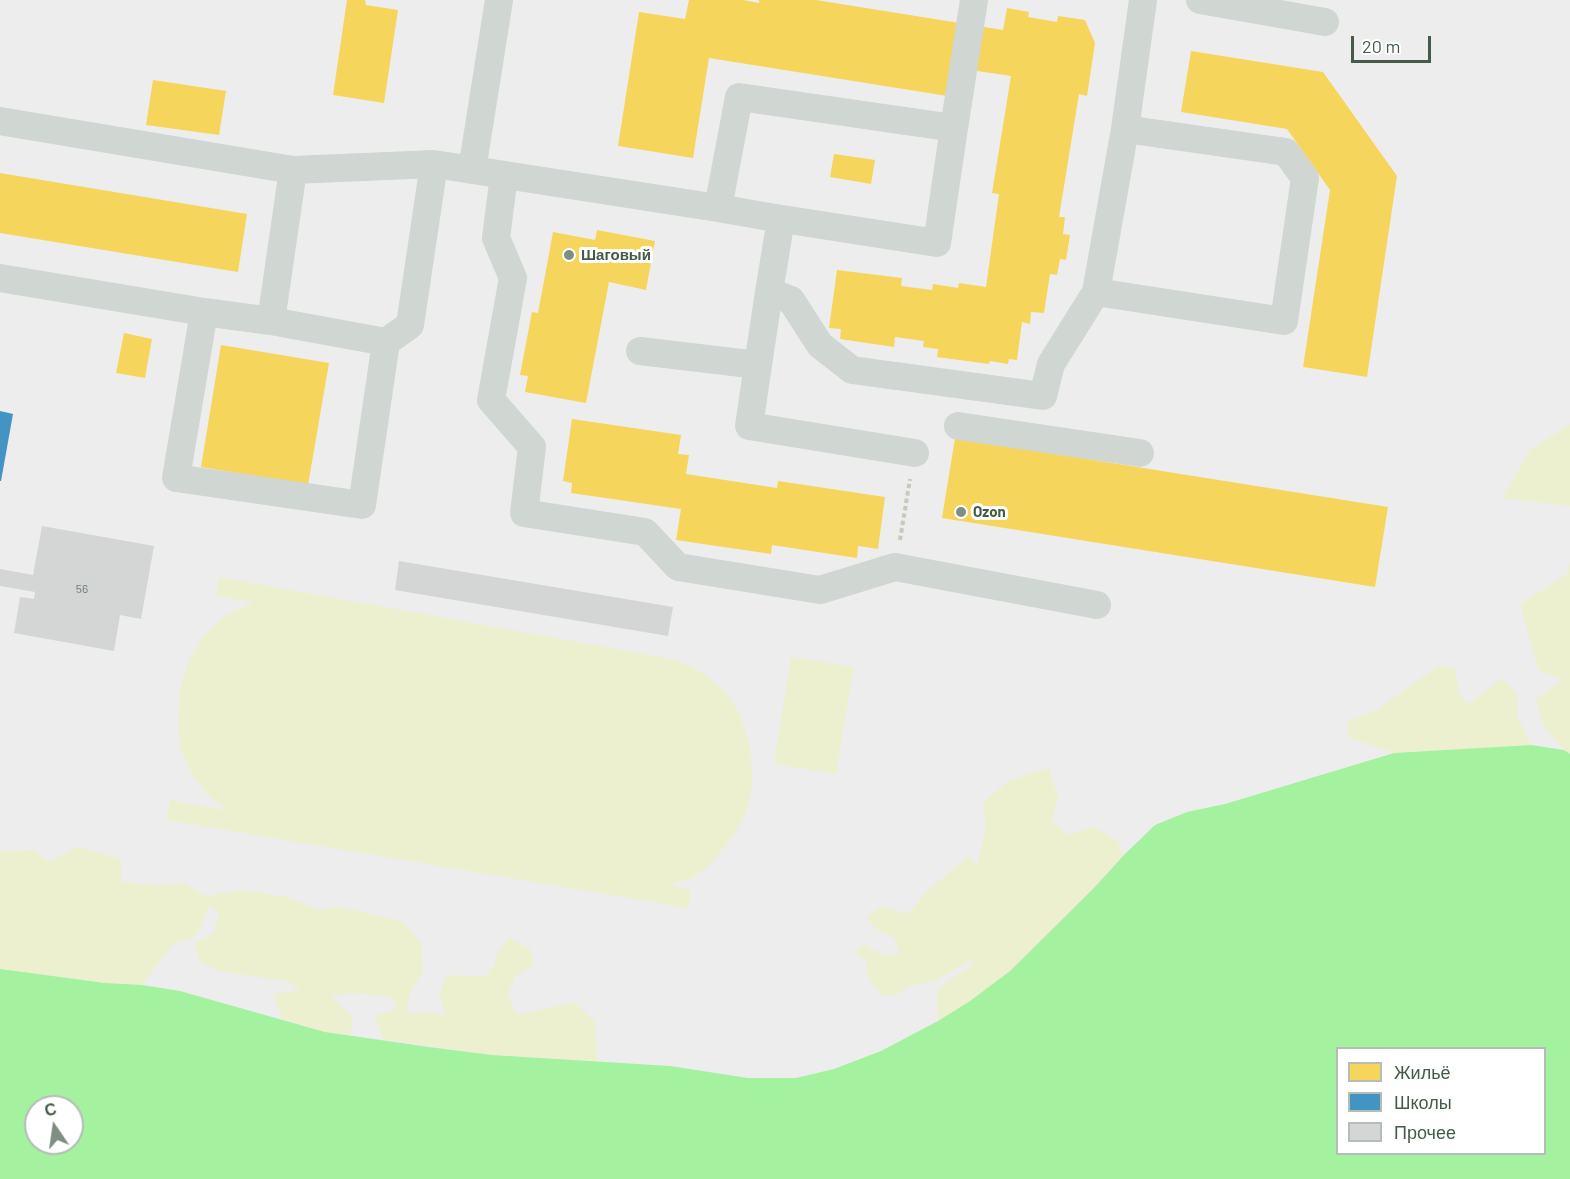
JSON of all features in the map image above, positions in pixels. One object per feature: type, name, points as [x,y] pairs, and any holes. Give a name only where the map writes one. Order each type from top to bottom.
[{"type":"lane","points":[[472,170],[499,0]]},
{"type":"lane","points":[[0,121],[293,170],[434,164],[937,243],[974,0]]},
{"type":"lane","points":[[1038,438],[1043,396],[1051,364],[1096,292],[1125,129],[1143,0]]},
{"type":"lane","points":[[1200,0],[1325,22]]},
{"type":"lane","points":[[718,208],[739,97],[954,128]]},
{"type":"lane","points":[[1096,292],[1284,321],[1305,177],[1286,152],[1125,129]]},
{"type":"lane","points":[[0,278],[271,321],[386,342],[410,325],[434,164]]},
{"type":"lane","points":[[271,321],[293,170]]},
{"type":"lane","points":[[504,175],[496,238],[513,278],[491,400],[532,447],[524,513],[645,532],[678,567],[820,590],[895,567],[1097,605]]},
{"type":"lane","points":[[776,218],[781,219],[749,426],[915,453]]},
{"type":"lane","points":[[769,292],[791,300],[820,345],[852,370],[1043,396]]},
{"type":"lane","points":[[204,312],[176,478],[362,505],[386,342]]},
{"type":"lane","points":[[640,351],[758,365]]},
{"type":"lane","points":[[958,426],[1140,453]]},
{"type":"path","points":[[895,567],[915,453]]},
{"type":"shaded area","points":[[1570,424],[1570,506],[1502,498],[1531,449]]},
{"type":"shaded area","points":[[1570,559],[1570,754],[1544,727],[1535,699],[1563,680],[1538,670],[1520,604],[1567,574]]},
{"type":"shaded area","points":[[219,577],[672,659],[693,667],[726,693],[739,713],[746,732],[751,752],[752,773],[751,793],[746,812],[736,832],[710,865],[692,878],[669,885],[691,890],[688,908],[166,820],[170,800],[229,811],[210,797],[193,776],[181,751],[178,724],[180,691],[188,662],[204,635],[227,615],[253,602],[216,596]]},
{"type":"shaded area","points":[[791,657],[854,667],[836,774],[774,764]]},
{"type":"shaded area","points":[[1438,666],[1455,668],[1459,693],[1469,704],[1501,679],[1517,693],[1517,715],[1531,745],[1394,753],[1347,737],[1348,721],[1376,710]]},
{"type":"shaded area","points":[[1531,745],[1564,750],[1570,754],[1570,1179],[0,1179],[0,969],[180,991],[325,1032],[429,1047],[492,1055],[670,1066],[748,1078],[796,1078],[834,1069],[881,1051],[970,1001],[1010,971],[1155,825],[1187,812],[1225,804],[1394,753]]},
{"type":"shaded area","points":[[1049,768],[1058,797],[1052,822],[1069,835],[1093,827],[1116,840],[1124,855],[1010,971],[970,1001],[938,1021],[937,989],[972,965],[971,960],[933,982],[910,985],[895,996],[881,995],[867,975],[867,962],[854,953],[864,944],[885,956],[900,954],[894,938],[879,931],[866,918],[882,906],[908,914],[927,891],[969,856],[977,868],[986,826],[983,803],[1008,781]]},
{"type":"shaded area","points":[[77,847],[121,859],[121,881],[159,886],[184,883],[206,896],[241,890],[287,897],[318,910],[341,907],[403,922],[421,943],[423,972],[410,993],[406,1012],[446,1014],[439,995],[447,975],[485,977],[494,966],[497,954],[509,938],[531,950],[533,965],[515,976],[508,996],[517,1015],[574,1002],[595,1022],[597,1061],[492,1055],[383,1039],[375,1016],[397,1009],[392,997],[354,993],[331,996],[353,1018],[351,1034],[347,1035],[325,1032],[282,1019],[273,994],[294,991],[304,995],[288,981],[222,972],[200,961],[194,943],[214,933],[219,915],[210,905],[196,936],[174,943],[142,985],[105,983],[0,969],[0,851],[34,850],[49,862]]},
{"type":"building: Жильё","points":[[347,0],[365,0],[366,5],[398,10],[384,103],[333,95]]},
{"type":"building: Жильё","points":[[689,0],[743,0],[759,3],[759,0],[816,0],[1003,30],[1007,8],[1029,12],[1028,17],[1057,22],[1058,16],[1085,20],[1095,43],[1087,96],[1079,94],[1059,217],[1065,217],[1063,234],[1070,235],[1066,260],[1060,259],[1057,275],[1050,274],[1044,313],[1031,312],[1030,324],[1022,322],[1017,360],[1009,359],[1008,364],[990,361],[989,364],[937,357],[938,349],[923,347],[924,341],[895,337],[894,347],[840,339],[841,329],[829,328],[837,270],[902,278],[901,286],[932,290],[933,284],[958,288],[959,283],[986,287],[999,194],[992,193],[1011,76],[964,69],[960,98],[709,58],[693,158],[618,146],[639,12],[685,19]]},
{"type":"building: Жильё","points":[[1191,51],[1323,72],[1397,176],[1367,377],[1303,367],[1330,190],[1287,129],[1181,112]]},
{"type":"building: Жильё","points":[[153,80],[226,91],[219,135],[146,125]]},
{"type":"building: Жильё","points":[[834,154],[875,160],[871,184],[830,177]]},
{"type":"building: Жильё","points":[[0,173],[247,214],[238,272],[0,233]]},
{"type":"building: Жильё","points":[[597,230],[655,241],[646,290],[609,282],[586,403],[525,392],[528,376],[520,375],[532,312],[538,313],[553,232],[595,240]]},
{"type":"building: Жильё","points":[[124,333],[152,339],[145,378],[116,373]]},
{"type":"building: Жильё","points":[[221,345],[329,363],[308,485],[201,467]]},
{"type":"building: Жильё","points":[[572,419],[681,435],[678,454],[689,455],[686,474],[777,488],[778,481],[885,497],[878,549],[858,546],[857,558],[772,545],[771,554],[676,540],[681,509],[571,493],[572,483],[563,481]]},
{"type":"building: Жильё","points":[[955,438],[1388,507],[1375,587],[942,518]]},
{"type":"building: Школы","points":[[0,411],[13,414],[1,481],[0,481]]},
{"type":"building: Прочее","points":[[42,526],[154,546],[141,619],[120,615],[114,651],[14,633],[20,597],[34,599],[35,592],[0,586],[0,569],[33,575]]},
{"type":"building: Прочее","points":[[399,561],[673,607],[668,636],[395,590]]},
{"type":"place","name":"Шаговый","points":[[569,255]]},
{"type":"place","name":"Ozon","points":[[961,512]]}]
